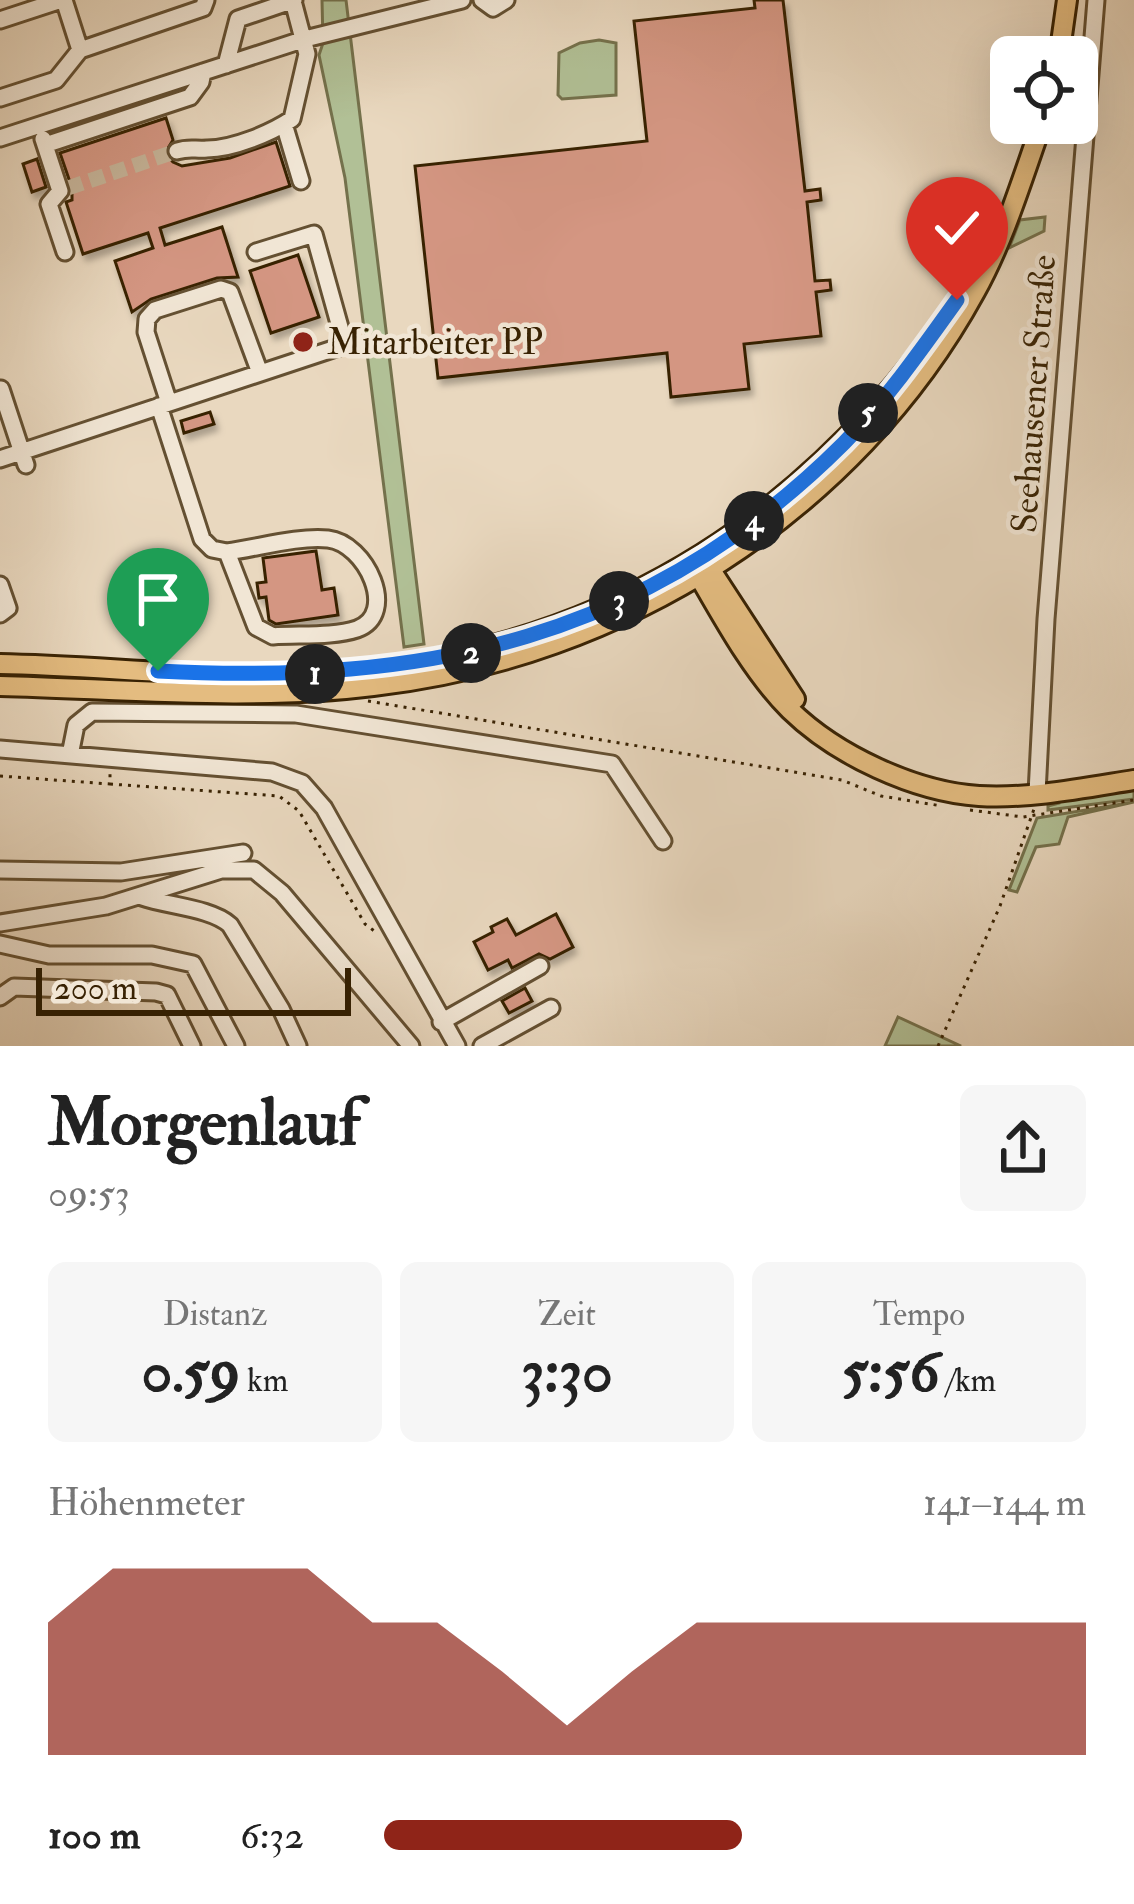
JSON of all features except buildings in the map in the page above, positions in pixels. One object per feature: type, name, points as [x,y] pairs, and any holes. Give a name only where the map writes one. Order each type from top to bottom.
[{"type":"main road","points":[[1062,36],[1067,0]]},
{"type":"main road","points":[[0,686],[370,694],[521,657],[619,619],[701,566],[855,431],[945,317],[1005,224],[1034,144]]},
{"type":"main road","points":[[701,566],[780,680],[830,739],[868,763],[922,785],[965,795],[1036,794],[1134,780]]},
{"type":"main road","points":[[0,664],[268,675],[421,663],[565,624],[701,566]]},
{"type":"street","points":[[0,20],[63,0],[80,50]]},
{"type":"street","points":[[0,98],[56,80],[80,50],[203,8],[206,0]]},
{"type":"street","points":[[177,151],[187,147],[211,150],[292,118],[307,54],[294,0],[245,8],[226,64]]},
{"type":"street","points":[[0,138],[305,38],[462,0]]},
{"type":"street","points":[[482,0],[494,8],[506,0]]},
{"type":"street","name":"Seehausener Straße","points":[[1036,794],[1096,0]]},
{"type":"street","points":[[45,145],[190,97],[203,72]]},
{"type":"street","points":[[284,124],[301,181]]},
{"type":"street","points":[[39,125],[64,189],[50,204],[65,252]]},
{"type":"street","points":[[0,459],[23,458],[345,345],[314,234],[256,252]]},
{"type":"street","points":[[227,552],[256,627],[263,633],[357,629],[370,620],[376,605],[369,569],[344,543],[327,539],[227,552],[212,549],[202,538],[164,405],[147,319],[155,310],[221,289],[230,292],[260,373]]},
{"type":"street","points":[[1,389],[6,426],[23,458]]},
{"type":"street","points":[[0,585],[8,608],[0,614]]},
{"type":"street","points":[[70,754],[76,724],[92,712],[296,714],[612,764],[663,842]]},
{"type":"street","points":[[0,749],[272,772],[302,783],[324,808],[453,1044]]},
{"type":"street","points":[[0,870],[121,872],[244,854]]},
{"type":"street","points":[[0,923],[106,906],[206,874],[254,870],[282,892],[411,1046]]},
{"type":"street","points":[[142,896],[170,907],[220,916],[230,925],[298,1046]]},
{"type":"street","points":[[0,944],[49,955],[152,955],[193,964],[236,1046]]},
{"type":"street","points":[[441,1022],[540,966]]},
{"type":"street","points":[[0,998],[14,987],[156,992],[167,995],[192,1046]]},
{"type":"street","points":[[482,1046],[550,1008]]},
{"type":"path","points":[[110,758],[110,784]]},
{"type":"path","points":[[0,776],[279,796],[298,811],[365,924],[380,935],[393,933]]},
{"type":"path","points":[[938,1046],[1000,906],[1033,815],[1134,800]]},
{"type":"green space","points":[[322,0],[346,0],[424,644],[404,647],[345,178],[319,55]]},
{"type":"green space","points":[[599,40],[616,43],[616,95],[562,99],[558,95],[559,53]]},
{"type":"green space","points":[[1045,217],[1044,231],[1009,248],[1020,220]]},
{"type":"green space","points":[[1134,787],[1134,799],[1048,810],[1059,798]]},
{"type":"green space","points":[[1134,802],[1068,817],[1059,844],[1036,847],[1017,892],[1009,890],[1037,818]]},
{"type":"green space","points":[[898,1017],[961,1046],[885,1046]]},
{"type":"tunnel","points":[[68,188],[177,151]]},
{"type":"place","name":"Mitarbeiter PP","points":[[303,342]]},
{"type":"route","points":[[158,671],[307,674],[421,663],[511,642],[616,603],[679,570],[751,523],[822,464],[855,431],[957,300]]}]
